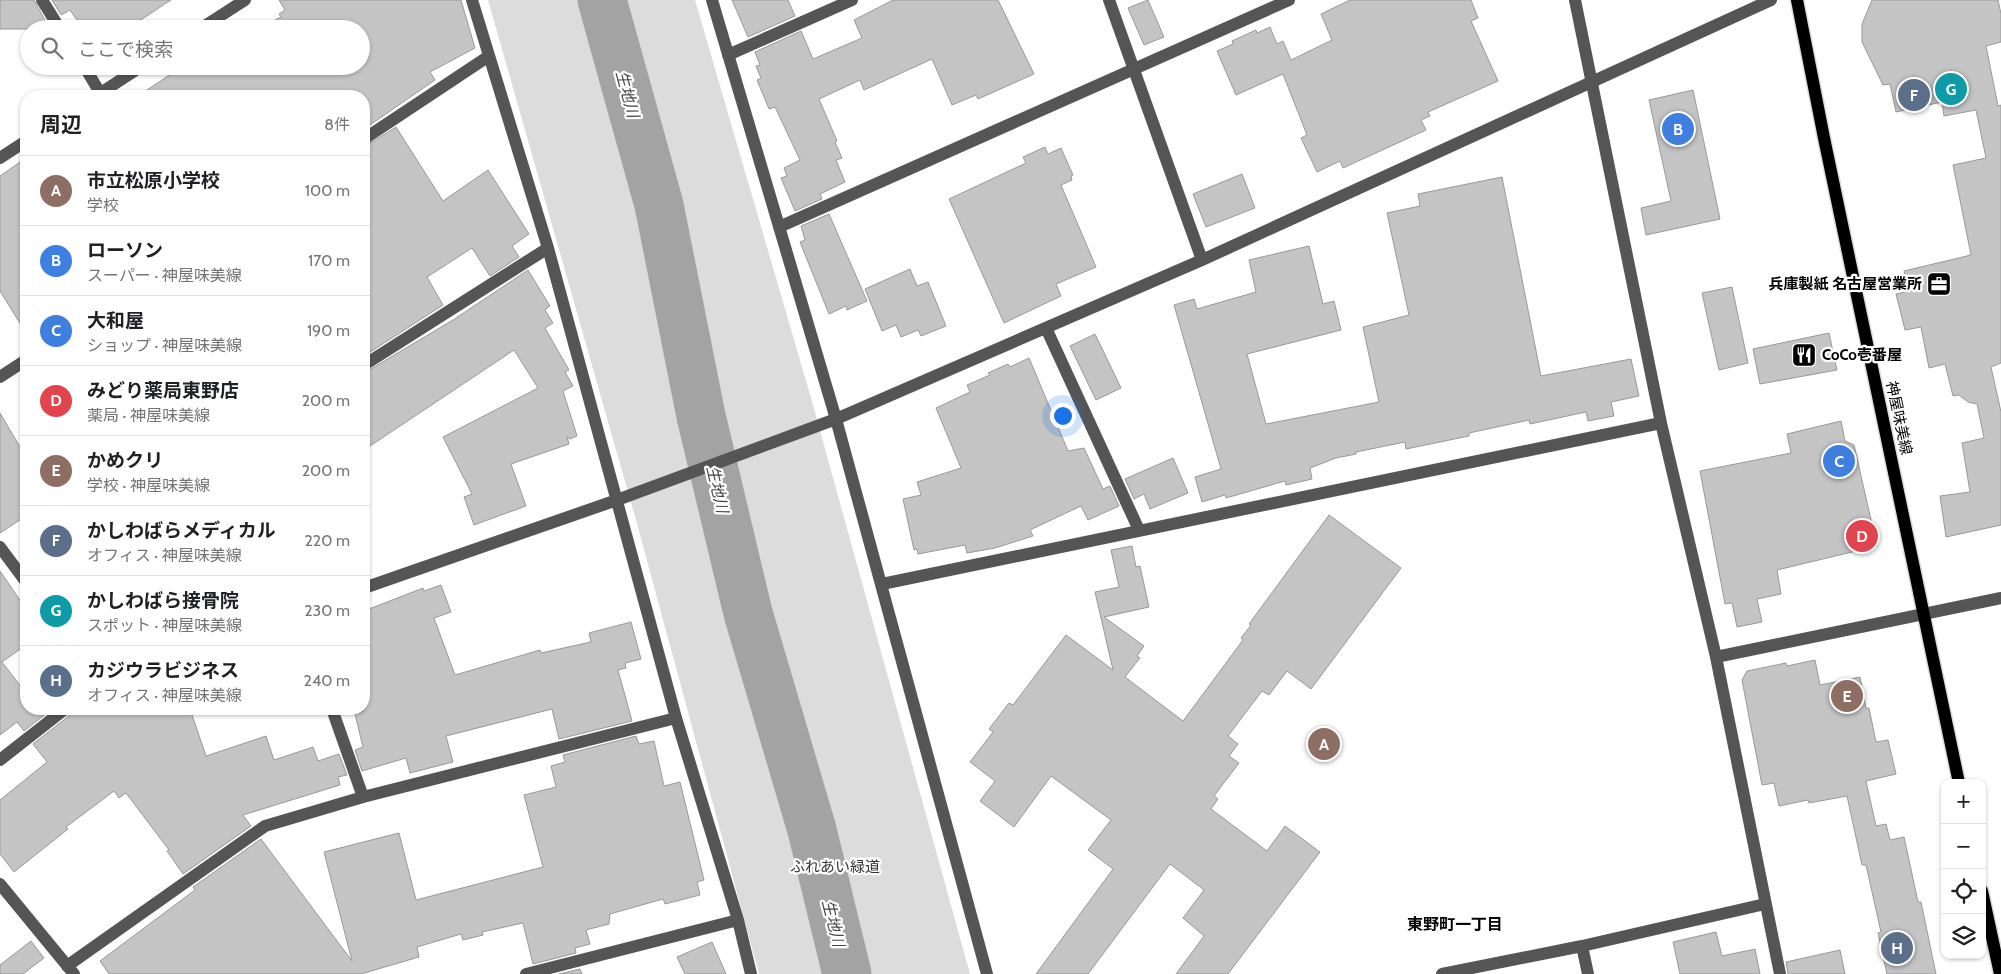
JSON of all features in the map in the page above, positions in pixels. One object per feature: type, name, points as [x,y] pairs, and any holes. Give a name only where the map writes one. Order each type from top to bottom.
[{"type":"main road","name":"神屋味美線","points":[[1797,0],[1824,138],[1958,779]]},
{"type":"main road","points":[[1986,909],[2000,974]]},
{"type":"street","points":[[42,0],[54,20]]},
{"type":"street","points":[[214,20],[245,0]]},
{"type":"street","points":[[472,0],[548,248],[676,718],[738,920],[751,974]]},
{"type":"street","points":[[712,0],[836,419],[987,974]]},
{"type":"street","points":[[728,55],[852,0]]},
{"type":"street","points":[[1109,0],[1202,260]]},
{"type":"street","points":[[779,227],[1289,0]]},
{"type":"street","points":[[1575,0],[1661,422],[1716,657],[1764,904],[1780,974]]},
{"type":"street","points":[[370,586],[631,495],[836,419],[1202,260],[1771,0]]},
{"type":"street","points":[[370,135],[489,56]]},
{"type":"street","points":[[89,75],[97,90]]},
{"type":"street","points":[[107,90],[129,75]]},
{"type":"street","points":[[0,158],[20,145]]},
{"type":"street","points":[[370,361],[548,248]]},
{"type":"street","points":[[1046,328],[1139,530]]},
{"type":"street","points":[[0,377],[20,364]]},
{"type":"street","points":[[882,584],[1661,422]]},
{"type":"street","points":[[0,547],[20,573]]},
{"type":"street","points":[[1716,657],[2001,598]]},
{"type":"street","points":[[0,760],[58,715]]},
{"type":"street","points":[[334,715],[363,797]]},
{"type":"street","points":[[0,884],[70,970],[265,826],[363,797],[676,718]]},
{"type":"street","points":[[1442,974],[1582,946],[1764,904]]},
{"type":"street","points":[[526,974],[738,920]]},
{"type":"street","points":[[1582,946],[1588,974]]},
{"type":"green space","name":"ふれあい緑道","points":[[488,0],[695,0],[811,398],[970,974],[759,974],[636,520]]},
{"type":"building","points":[[0,0],[34,0],[45,20],[20,20],[20,29],[0,29]]},
{"type":"building","points":[[52,0],[171,0],[141,20],[77,20],[70,10],[61,15]]},
{"type":"building","points":[[279,0],[461,0],[475,48],[430,72],[435,80],[370,125],[370,90],[147,90],[170,75],[370,75],[370,20],[275,20],[281,17],[279,14],[285,10]]},
{"type":"building","points":[[732,0],[788,0],[795,16],[748,37]]},
{"type":"building","points":[[893,0],[998,0],[1034,74],[978,99],[976,95],[952,105],[932,59],[864,90],[860,80],[819,99],[837,141],[835,142],[842,158],[836,160],[845,182],[820,194],[822,199],[795,211],[781,178],[787,176],[784,168],[800,160],[775,107],[769,109],[757,80],[761,78],[756,66],[760,65],[755,52],[801,31],[813,59],[862,38],[854,20]]},
{"type":"building","points":[[1148,0],[1164,37],[1144,45],[1128,8]]},
{"type":"building","points":[[1350,0],[1471,0],[1478,18],[1471,21],[1498,81],[1428,112],[1430,116],[1421,120],[1426,130],[1343,168],[1340,161],[1317,172],[1301,138],[1307,135],[1283,74],[1236,95],[1217,51],[1233,44],[1232,41],[1256,30],[1257,33],[1270,27],[1277,44],[1283,41],[1291,60],[1332,40],[1321,14]]},
{"type":"building","points":[[1872,0],[1998,0],[2001,14],[2001,42],[1986,46],[1998,106],[2001,105],[2001,363],[1991,367],[2001,412],[2001,525],[1946,537],[1940,496],[1970,492],[1962,443],[1984,438],[1977,404],[1968,402],[1959,395],[1953,396],[1945,364],[1929,368],[1921,327],[1905,330],[1896,294],[1909,291],[1904,271],[1971,255],[1953,165],[1986,158],[1976,110],[1944,116],[1942,102],[1896,112],[1890,84],[1883,85],[1862,42],[1862,24]]},
{"type":"building","points":[[1693,90],[1720,219],[1646,235],[1641,208],[1671,201],[1649,100]]},
{"type":"building","points":[[396,127],[443,201],[488,170],[529,234],[512,246],[519,257],[490,276],[472,248],[427,277],[443,305],[370,352],[370,143]]},
{"type":"building","points":[[1045,147],[1048,154],[1061,148],[1073,175],[1071,176],[1072,180],[1061,185],[1096,267],[1056,284],[1061,296],[1004,323],[949,199],[1026,163],[1023,157]]},
{"type":"building","points":[[20,162],[20,323],[0,291],[0,176]]},
{"type":"building","points":[[1242,174],[1255,208],[1206,227],[1193,194]]},
{"type":"building","points":[[1502,177],[1541,376],[1631,359],[1639,396],[1611,402],[1614,416],[1588,421],[1586,412],[1530,424],[1529,420],[1469,433],[1469,436],[1406,449],[1405,442],[1356,452],[1356,454],[1336,458],[1310,468],[1312,479],[1286,485],[1285,481],[1226,498],[1225,495],[1202,502],[1195,477],[1221,469],[1174,305],[1194,299],[1197,309],[1256,292],[1249,260],[1309,246],[1323,304],[1334,301],[1341,330],[1247,354],[1266,424],[1379,402],[1363,327],[1409,315],[1387,213],[1420,206],[1418,194]]},
{"type":"building","points":[[829,214],[867,301],[847,310],[846,306],[829,314],[800,242],[805,240],[801,226]]},
{"type":"building","points":[[910,269],[917,286],[928,282],[946,326],[921,336],[918,330],[901,337],[896,325],[882,331],[865,289]]},
{"type":"building","points":[[528,270],[550,306],[545,310],[553,323],[545,328],[569,370],[565,372],[573,386],[563,391],[577,436],[570,439],[567,437],[569,444],[511,464],[526,506],[474,525],[464,497],[472,494],[443,437],[538,388],[514,350],[370,446],[370,369],[453,320]]},
{"type":"building","points":[[1732,287],[1748,363],[1719,370],[1702,293]]},
{"type":"building","name":"CoCo壱番屋","points":[[1829,333],[1837,370],[1760,384],[1753,349]]},
{"type":"building","points":[[1095,334],[1121,388],[1096,400],[1070,346]]},
{"type":"building","points":[[1029,358],[1068,451],[1084,448],[1103,489],[1110,486],[1119,506],[1088,520],[1081,506],[1030,530],[1033,536],[995,548],[967,553],[965,545],[918,554],[917,549],[914,550],[903,499],[921,495],[917,482],[961,468],[936,408],[970,392],[967,385],[990,375],[988,373],[1008,364],[1010,367]]},
{"type":"building","points":[[0,413],[20,447],[20,520],[0,533]]},
{"type":"building","points":[[1841,421],[1845,441],[1854,445],[1877,546],[1777,570],[1781,594],[1757,599],[1762,622],[1737,627],[1732,603],[1725,604],[1700,471],[1791,453],[1787,434]]},
{"type":"building","points":[[1173,458],[1188,493],[1150,509],[1144,494],[1134,499],[1125,479]]},
{"type":"building","points":[[1329,515],[1401,568],[1311,689],[1287,671],[1269,695],[1262,691],[1228,736],[1238,744],[1229,756],[1239,763],[1214,796],[1218,799],[1211,809],[1267,851],[1285,826],[1320,852],[1228,974],[1176,974],[1204,936],[1183,918],[1204,890],[1170,864],[1088,974],[1036,974],[1113,869],[1088,850],[1111,820],[1051,776],[1014,827],[980,801],[995,781],[970,762],[993,732],[989,729],[1009,703],[1013,705],[1066,635],[1113,670],[1095,592],[1119,587],[1111,550],[1132,546],[1136,567],[1140,566],[1149,607],[1104,617],[1144,646],[1137,656],[1140,658],[1125,677],[1183,721],[1243,640],[1241,638],[1251,625],[1249,624]]},
{"type":"building","points":[[0,571],[20,600],[20,649],[2,662],[20,685],[20,715],[44,715],[24,731],[17,722],[0,735]]},
{"type":"building","points":[[441,585],[451,612],[434,618],[455,675],[540,650],[541,653],[591,642],[589,633],[631,622],[641,659],[625,663],[626,668],[618,670],[632,721],[559,739],[552,709],[446,736],[453,762],[410,773],[406,758],[362,771],[355,750],[363,747],[355,715],[370,715],[370,609],[423,588],[424,591]]},
{"type":"building","points":[[1815,660],[1820,685],[1860,677],[1866,708],[1869,708],[1876,742],[1888,740],[1896,774],[1866,781],[1876,826],[1886,824],[1890,840],[1904,837],[1918,902],[1921,902],[1936,974],[1887,974],[1878,933],[1881,932],[1866,865],[1862,865],[1847,796],[1809,803],[1808,800],[1779,806],[1774,783],[1762,785],[1742,680],[1747,671],[1786,663],[1787,666]]},
{"type":"building","points":[[70,715],[192,715],[206,756],[266,736],[274,760],[313,747],[318,761],[339,754],[347,775],[338,777],[340,785],[243,815],[251,826],[183,874],[167,851],[169,850],[126,793],[119,798],[114,791],[66,827],[68,829],[14,872],[0,854],[0,800],[47,762],[33,744]]},
{"type":"building","points":[[636,736],[639,744],[654,741],[664,786],[680,782],[704,880],[697,882],[700,895],[665,904],[663,899],[610,914],[609,924],[586,930],[590,944],[575,948],[576,953],[533,964],[523,923],[482,932],[483,935],[463,940],[461,934],[417,947],[419,957],[361,974],[109,974],[100,961],[195,890],[193,887],[261,839],[352,961],[324,852],[399,833],[416,900],[543,867],[524,795],[556,787],[551,766],[565,762],[563,755]]},
{"type":"building","points":[[1716,932],[1722,956],[1755,949],[1760,974],[1680,974],[1673,942]]},
{"type":"building","points":[[31,941],[44,958],[23,974],[0,974],[0,965]]},
{"type":"building","points":[[712,942],[726,974],[685,974],[677,957]]},
{"type":"building","points":[[1840,950],[1845,974],[1788,974],[1786,962]]},
{"type":"building","points":[[580,969],[582,974],[559,974]]},
{"type":"waterway","name":"生地川","points":[[602,0],[659,205],[701,416],[748,613],[812,830],[847,974]]},
{"type":"place","name":"かしわばら接骨院","points":[[1951,89]]},
{"type":"place","name":"かしわばらメディカル","points":[[1914,95]]},
{"type":"place","name":"ローソン","points":[[1678,129]]},
{"type":"place","name":"兵庫製紙 名古屋営業所","points":[[1939,284]]},
{"type":"place","name":"CoCo壱番屋","points":[[1804,355]]},
{"type":"place","name":"大和屋","points":[[1839,461]]},
{"type":"place","name":"みどり薬局東野店","points":[[1862,536]]},
{"type":"place","name":"かめクリ","points":[[1847,696]]},
{"type":"place","name":"市立松原小学校","points":[[1324,744]]},
{"type":"place","name":"カジウラビジネス","points":[[1897,948]]},
{"type":"district","name":"東野町一丁目","points":[[1455,924]]}]
